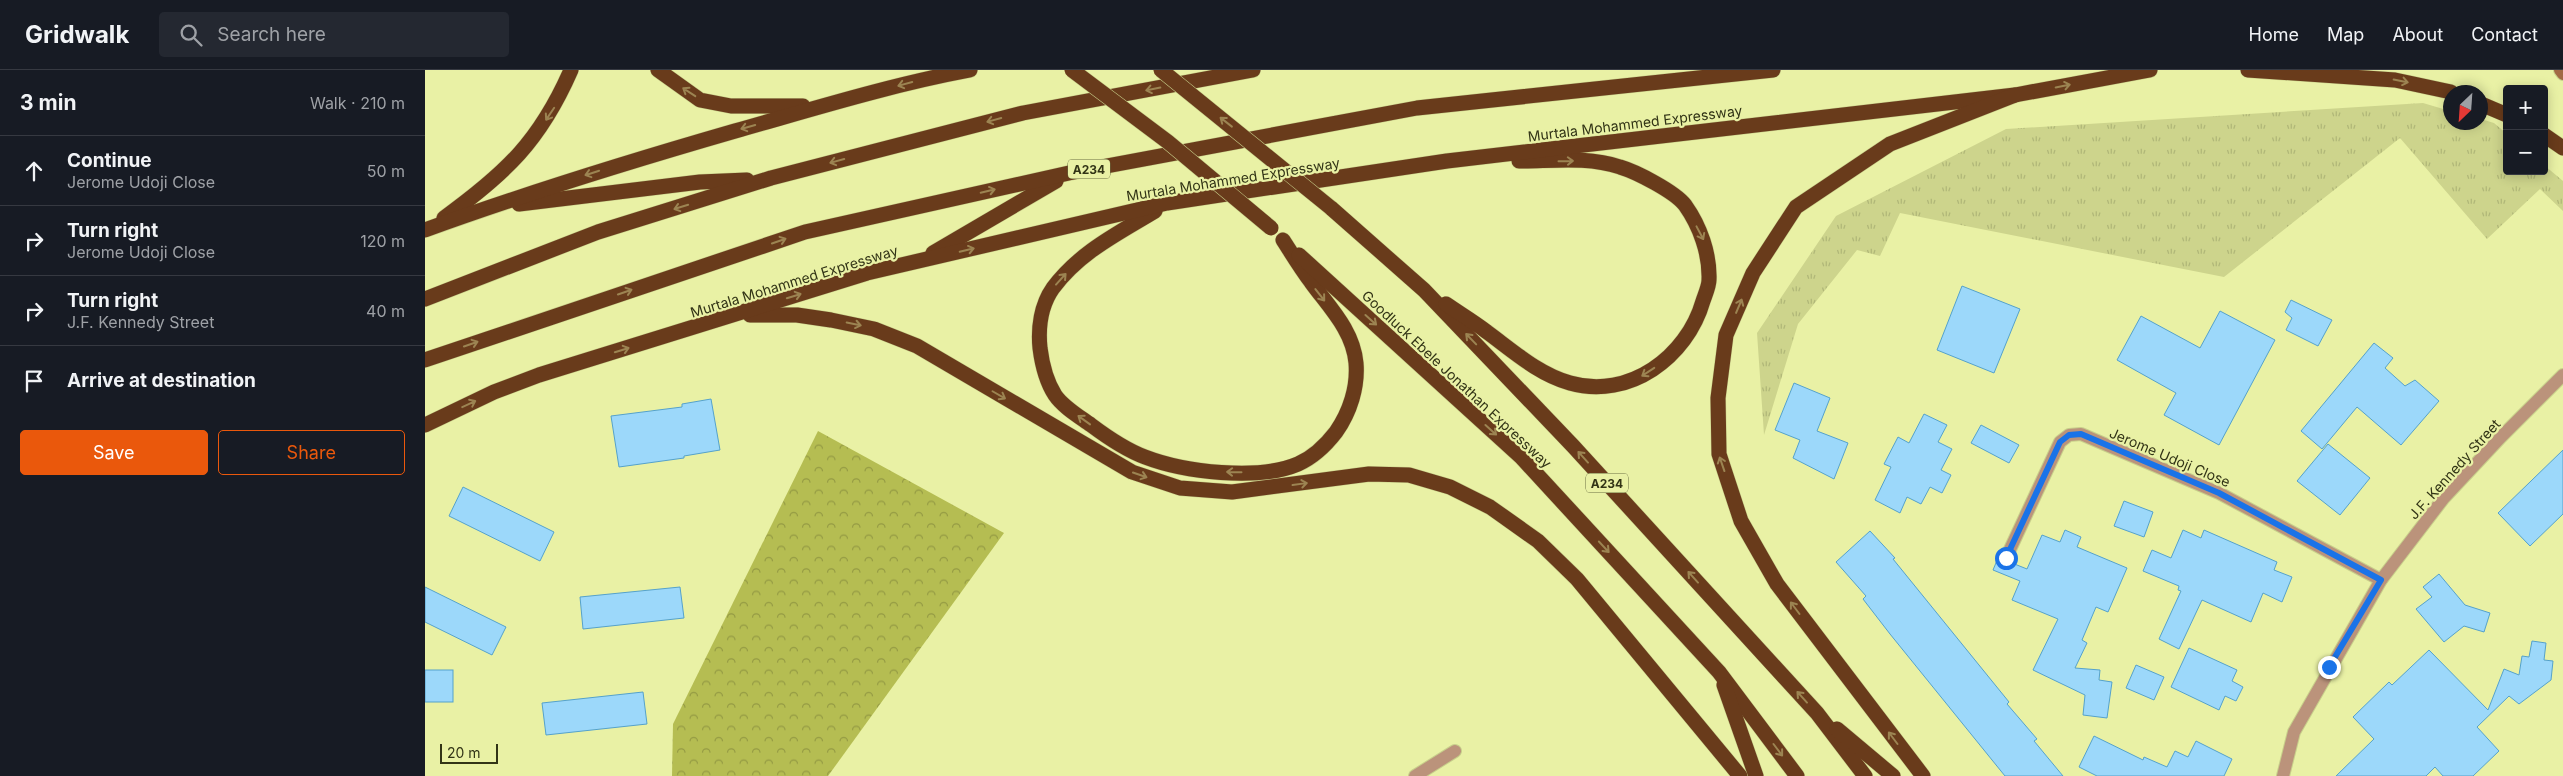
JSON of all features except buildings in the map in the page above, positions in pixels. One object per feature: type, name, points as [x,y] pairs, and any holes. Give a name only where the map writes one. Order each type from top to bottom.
[{"type":"highway","points":[[427,229],[483,190],[527,148],[555,106],[571,70]]},
{"type":"highway","points":[[657,70],[701,100],[723,105],[822,106]]},
{"type":"highway","points":[[427,229],[603,170],[822,106],[925,78],[970,70]]},
{"type":"highway","name":"Goodluck Ebele Jonathan Expressway","points":[[1072,70],[1168,142],[1271,228],[1521,457],[1719,672],[1797,776]]},
{"type":"highway","name":"A234","points":[[1161,70],[1331,208],[1424,290],[1573,446],[1817,712],[1865,776]]},
{"type":"highway","points":[[425,299],[598,232],[771,178],[1023,113],[1253,70]]},
{"type":"highway","name":"A234","points":[[425,360],[805,232],[1069,173],[1417,108],[1773,70]]},
{"type":"highway","points":[[1923,776],[1777,584],[1741,521],[1719,454],[1718,398],[1726,335],[1753,273],[1796,207],[1890,144],[2015,95],[2150,70]]},
{"type":"highway","points":[[2248,70],[2395,80],[2443,90]]},
{"type":"highway","name":"Murtala Mohammed Expressway","points":[[425,425],[494,392],[539,375],[867,273],[1167,203],[1447,162],[2015,95]]},
{"type":"highway","points":[[2488,107],[2503,114]]},
{"type":"highway","points":[[2548,138],[2563,148]]},
{"type":"highway","points":[[1424,290],[1481,327],[1537,370],[1571,384],[1606,387],[1644,376],[1675,353],[1698,319],[1709,280],[1704,240],[1684,204],[1652,181],[1622,167],[1604,162],[1577,160],[1447,162]]},
{"type":"highway","points":[[919,261],[1069,173]]},
{"type":"highway","points":[[486,208],[700,182],[771,178]]},
{"type":"highway","points":[[1167,203],[1083,254],[1052,289],[1042,311],[1039,337],[1047,378],[1056,397],[1106,436],[1143,457],[1179,468],[1238,473],[1267,472],[1298,464],[1324,448],[1344,420],[1355,390],[1356,362],[1349,338],[1344,325],[1310,281],[1283,240]]},
{"type":"highway","points":[[736,314],[797,315],[874,329],[917,346],[1133,472],[1180,488],[1232,492],[1369,474],[1409,475],[1450,487],[1490,507],[1538,541],[1577,580],[1740,776]]},
{"type":"highway","points":[[1719,672],[1755,776]]},
{"type":"highway","points":[[1817,712],[1893,776]]},
{"type":"main road","points":[[2560,70],[2563,74]]},
{"type":"street","name":"J.F. Kennedy Street","points":[[2283,776],[2294,732],[2381,580],[2443,499],[2563,376]]},
{"type":"street","name":"Jerome Udoji Close","points":[[2006,558],[2060,442],[2069,435],[2081,434],[2219,493],[2381,580]]},
{"type":"street","points":[[1415,776],[1455,751]]},
{"type":"green space","points":[[2423,103],[2443,109],[2443,130],[2488,130],[2488,121],[2494,123],[2503,131],[2503,175],[2548,175],[2548,168],[2563,181],[2563,211],[2540,189],[2487,239],[2400,138],[2224,277],[1900,213],[1880,256],[1857,250],[1798,324],[1764,435],[1757,333],[1836,216],[2006,129]]},
{"type":"green space","points":[[818,431],[1004,533],[828,776],[672,776],[673,724]]},
{"type":"route","points":[[2006,558],[2060,442],[2069,435],[2081,434],[2219,493],[2381,580],[2329,667]]}]
